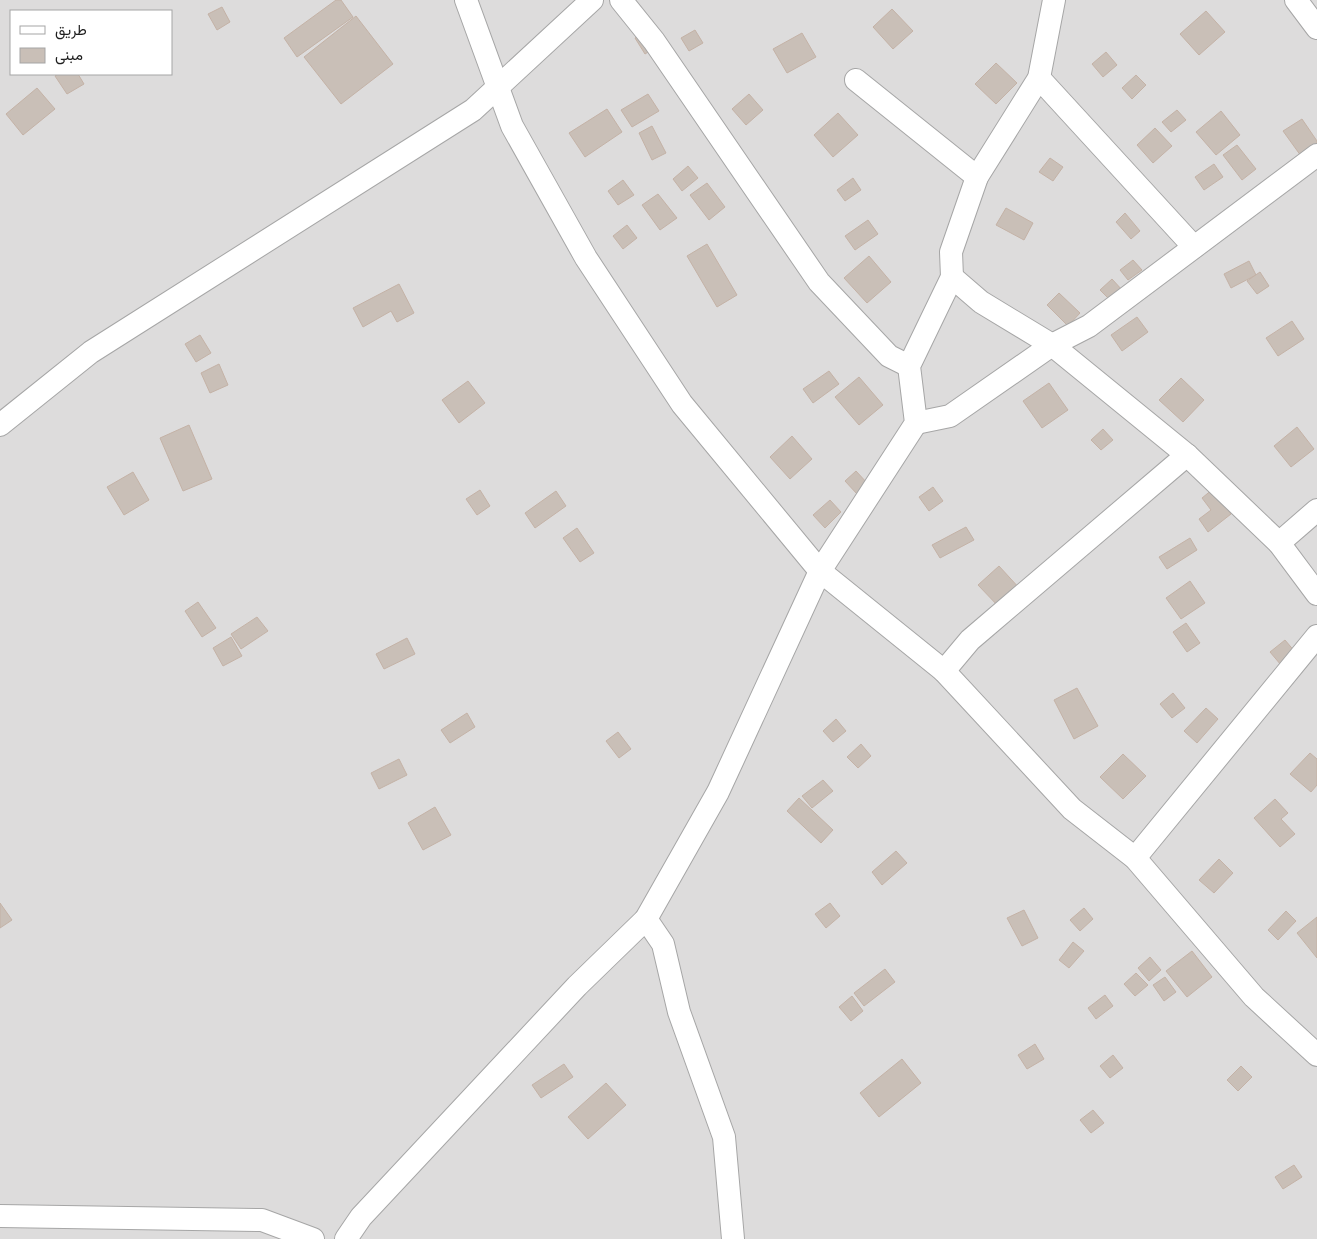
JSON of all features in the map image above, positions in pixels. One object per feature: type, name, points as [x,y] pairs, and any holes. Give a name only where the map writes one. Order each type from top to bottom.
[{"type":"street","points":[[466,0],[512,126],[586,258],[682,404],[820,571],[944,671],[1072,809],[1135,858],[1254,997],[1317,1055]]},
{"type":"street","points":[[0,425],[91,352],[472,110],[592,0]]},
{"type":"street","points":[[620,0],[654,41],[819,282],[889,356],[909,366]]},
{"type":"street","points":[[346,1239],[361,1217],[408,1166],[577,986],[646,919],[718,792],[820,571],[916,424],[909,366],[952,277],[951,252],[977,177],[1039,78],[1054,0]]},
{"type":"street","points":[[1296,0],[1317,28]]},
{"type":"street","points":[[1039,78],[1194,246]]},
{"type":"street","points":[[856,80],[977,177]]},
{"type":"street","points":[[916,424],[950,416],[1052,345],[1088,326],[1317,155]]},
{"type":"street","points":[[952,277],[981,302],[1052,345],[1187,455],[1279,543],[1317,594]]},
{"type":"street","points":[[944,671],[970,640],[1187,455]]},
{"type":"street","points":[[1279,543],[1317,510]]},
{"type":"street","points":[[1135,858],[1317,636]]},
{"type":"street","points":[[646,919],[663,944],[679,1012],[724,1137],[733,1239]]},
{"type":"street","points":[[0,1216],[262,1220],[313,1239]]},
{"type":"shaded area","points":[[0,0],[1317,0],[1317,1239],[0,1239]]},
{"type":"building","points":[[336,0],[341,0],[353,17],[297,57],[284,38]]},
{"type":"building","points":[[222,7],[230,22],[217,30],[208,14]]},
{"type":"building","points":[[892,9],[913,31],[893,49],[873,27]]},
{"type":"building","points":[[1206,11],[1225,32],[1199,55],[1180,34]]},
{"type":"building","points":[[356,16],[393,64],[341,104],[304,57]]},
{"type":"building","points":[[649,29],[659,45],[645,54],[635,38]]},
{"type":"building","points":[[695,30],[703,43],[689,51],[681,38]]},
{"type":"building","points":[[802,33],[816,57],[787,73],[773,49]]},
{"type":"building","points":[[1106,52],[1117,65],[1103,77],[1092,64]]},
{"type":"building","points":[[996,63],[1017,83],[996,104],[975,84]]},
{"type":"building","points":[[79,75],[84,84],[67,94],[55,76]]},
{"type":"building","points":[[1136,75],[1146,85],[1132,99],[1122,88]]},
{"type":"building","points":[[37,88],[55,109],[23,135],[6,114]]},
{"type":"building","points":[[648,94],[659,111],[632,127],[621,110]]},
{"type":"building","points":[[749,94],[763,110],[746,125],[732,109]]},
{"type":"building","points":[[607,109],[622,132],[585,157],[569,133]]},
{"type":"building","points":[[1177,110],[1186,120],[1171,132],[1162,122]]},
{"type":"building","points":[[1221,111],[1240,135],[1216,155],[1196,132]]},
{"type":"building","points":[[838,113],[858,135],[833,157],[814,135]]},
{"type":"building","points":[[1302,119],[1317,141],[1317,145],[1301,156],[1283,131]]},
{"type":"building","points":[[652,126],[666,153],[652,160],[639,133]]},
{"type":"building","points":[[1155,128],[1172,146],[1153,163],[1137,145]]},
{"type":"building","points":[[1237,145],[1256,169],[1242,180],[1223,155]]},
{"type":"building","points":[[1050,158],[1063,167],[1053,181],[1039,172]]},
{"type":"building","points":[[1214,164],[1223,177],[1204,190],[1195,177]]},
{"type":"building","points":[[688,166],[698,178],[682,191],[673,179]]},
{"type":"building","points":[[853,178],[861,190],[845,201],[837,190]]},
{"type":"building","points":[[623,180],[634,195],[618,205],[608,191]]},
{"type":"building","points":[[707,183],[725,207],[709,220],[690,195]]},
{"type":"building","points":[[658,194],[677,218],[660,230],[642,205]]},
{"type":"building","points":[[1006,208],[1033,223],[1024,240],[996,225]]},
{"type":"building","points":[[1125,213],[1140,231],[1131,239],[1116,222]]},
{"type":"building","points":[[868,220],[878,234],[855,250],[845,236]]},
{"type":"building","points":[[627,225],[637,238],[623,249],[613,236]]},
{"type":"building","points":[[707,244],[737,295],[717,307],[687,256]]},
{"type":"building","points":[[869,256],[891,282],[867,303],[844,278]]},
{"type":"building","points":[[1133,260],[1142,270],[1128,280],[1120,270]]},
{"type":"building","points":[[1249,261],[1256,275],[1231,288],[1224,274]]},
{"type":"building","points":[[1260,272],[1269,286],[1257,294],[1247,281]]},
{"type":"building","points":[[1112,279],[1123,291],[1111,301],[1100,290]]},
{"type":"building","points":[[399,284],[414,313],[397,322],[391,311],[363,327],[353,308]]},
{"type":"building","points":[[1059,293],[1080,313],[1068,326],[1047,305]]},
{"type":"building","points":[[1137,317],[1148,332],[1122,351],[1111,335]]},
{"type":"building","points":[[1292,321],[1304,339],[1278,356],[1266,338]]},
{"type":"building","points":[[200,335],[211,353],[196,362],[185,344]]},
{"type":"building","points":[[219,364],[228,385],[210,393],[201,373]]},
{"type":"building","points":[[829,371],[839,384],[813,403],[803,389]]},
{"type":"building","points":[[859,377],[883,405],[859,425],[835,397]]},
{"type":"building","points":[[1181,378],[1204,400],[1183,422],[1159,400]]},
{"type":"building","points":[[468,381],[485,403],[459,423],[442,400]]},
{"type":"building","points":[[1049,383],[1068,410],[1042,428],[1023,401]]},
{"type":"building","points":[[189,425],[212,479],[183,491],[160,438]]},
{"type":"building","points":[[1297,427],[1314,449],[1291,467],[1274,446]]},
{"type":"building","points":[[1103,429],[1113,440],[1101,450],[1091,440]]},
{"type":"building","points":[[792,436],[812,459],[790,479],[770,457]]},
{"type":"building","points":[[856,471],[868,484],[857,494],[845,481]]},
{"type":"building","points":[[133,472],[149,500],[124,515],[107,487]]},
{"type":"building","points":[[933,487],[943,501],[929,511],[919,497]]},
{"type":"building","points":[[1213,489],[1231,514],[1208,532],[1199,519],[1211,510],[1202,498]]},
{"type":"building","points":[[480,490],[490,506],[477,515],[466,499]]},
{"type":"building","points":[[556,491],[566,506],[535,528],[525,513]]},
{"type":"building","points":[[830,500],[841,512],[825,528],[813,515]]},
{"type":"building","points":[[966,527],[974,540],[940,558],[932,545]]},
{"type":"building","points":[[577,528],[594,553],[580,562],[563,538]]},
{"type":"building","points":[[1190,538],[1197,550],[1167,569],[1159,557]]},
{"type":"building","points":[[999,566],[1021,590],[1000,608],[978,585]]},
{"type":"building","points":[[1190,581],[1205,603],[1181,619],[1166,598]]},
{"type":"building","points":[[198,602],[216,628],[202,637],[185,611]]},
{"type":"building","points":[[257,617],[268,631],[241,649],[231,634]]},
{"type":"building","points":[[1186,623],[1200,643],[1187,652],[1173,632]]},
{"type":"building","points":[[231,637],[242,656],[223,666],[213,648]]},
{"type":"building","points":[[407,638],[415,654],[384,669],[376,654]]},
{"type":"building","points":[[1285,640],[1296,653],[1281,665],[1270,652]]},
{"type":"building","points":[[1077,688],[1098,726],[1074,739],[1054,700]]},
{"type":"building","points":[[1173,693],[1185,708],[1172,718],[1160,704]]},
{"type":"building","points":[[1206,708],[1218,719],[1197,743],[1184,731]]},
{"type":"building","points":[[467,713],[475,727],[450,743],[441,730]]},
{"type":"building","points":[[836,719],[846,731],[833,742],[823,731]]},
{"type":"building","points":[[618,732],[631,749],[619,758],[606,741]]},
{"type":"building","points":[[861,744],[871,756],[858,768],[847,757]]},
{"type":"building","points":[[1310,753],[1317,759],[1317,785],[1311,792],[1290,774]]},
{"type":"building","points":[[1123,754],[1146,776],[1123,799],[1100,777]]},
{"type":"building","points":[[399,759],[407,775],[379,789],[371,773]]},
{"type":"building","points":[[823,780],[833,791],[812,808],[802,796]]},
{"type":"building","points":[[799,798],[833,830],[821,843],[787,811]]},
{"type":"building","points":[[1275,799],[1288,813],[1281,819],[1295,834],[1280,847],[1254,818]]},
{"type":"building","points":[[435,807],[451,835],[423,850],[408,823]]},
{"type":"building","points":[[896,851],[907,863],[882,885],[872,872]]},
{"type":"building","points":[[1219,859],[1233,873],[1214,893],[1199,880]]},
{"type":"building","points":[[0,903],[12,920],[0,928]]},
{"type":"building","points":[[830,903],[840,916],[826,928],[815,914]]},
{"type":"building","points":[[1084,908],[1093,919],[1080,931],[1070,920]]},
{"type":"building","points":[[1024,910],[1038,938],[1022,946],[1007,918]]},
{"type":"building","points":[[1286,911],[1296,921],[1278,940],[1268,930]]},
{"type":"building","points":[[1317,917],[1317,958],[1297,933]]},
{"type":"building","points":[[1073,942],[1084,951],[1069,968],[1059,960]]},
{"type":"building","points":[[1192,951],[1212,977],[1187,997],[1166,971]]},
{"type":"building","points":[[1150,957],[1161,970],[1149,981],[1138,968]]},
{"type":"building","points":[[885,969],[895,982],[864,1006],[854,993]]},
{"type":"building","points":[[1136,973],[1148,985],[1135,996],[1124,984]]},
{"type":"building","points":[[1165,977],[1176,992],[1164,1001],[1153,985]]},
{"type":"building","points":[[1105,995],[1113,1006],[1096,1019],[1088,1008]]},
{"type":"building","points":[[852,996],[863,1011],[851,1021],[839,1007]]},
{"type":"building","points":[[1035,1044],[1044,1059],[1027,1069],[1018,1055]]},
{"type":"building","points":[[1113,1055],[1123,1068],[1110,1078],[1100,1066]]},
{"type":"building","points":[[902,1059],[921,1083],[879,1117],[860,1093]]},
{"type":"building","points":[[564,1064],[573,1077],[541,1098],[532,1085]]},
{"type":"building","points":[[1241,1066],[1252,1077],[1238,1091],[1227,1080]]},
{"type":"building","points":[[606,1083],[626,1105],[588,1139],[568,1117]]},
{"type":"building","points":[[1093,1110],[1104,1123],[1091,1133],[1080,1120]]},
{"type":"building","points":[[1294,1165],[1302,1177],[1283,1189],[1275,1177]]}]
